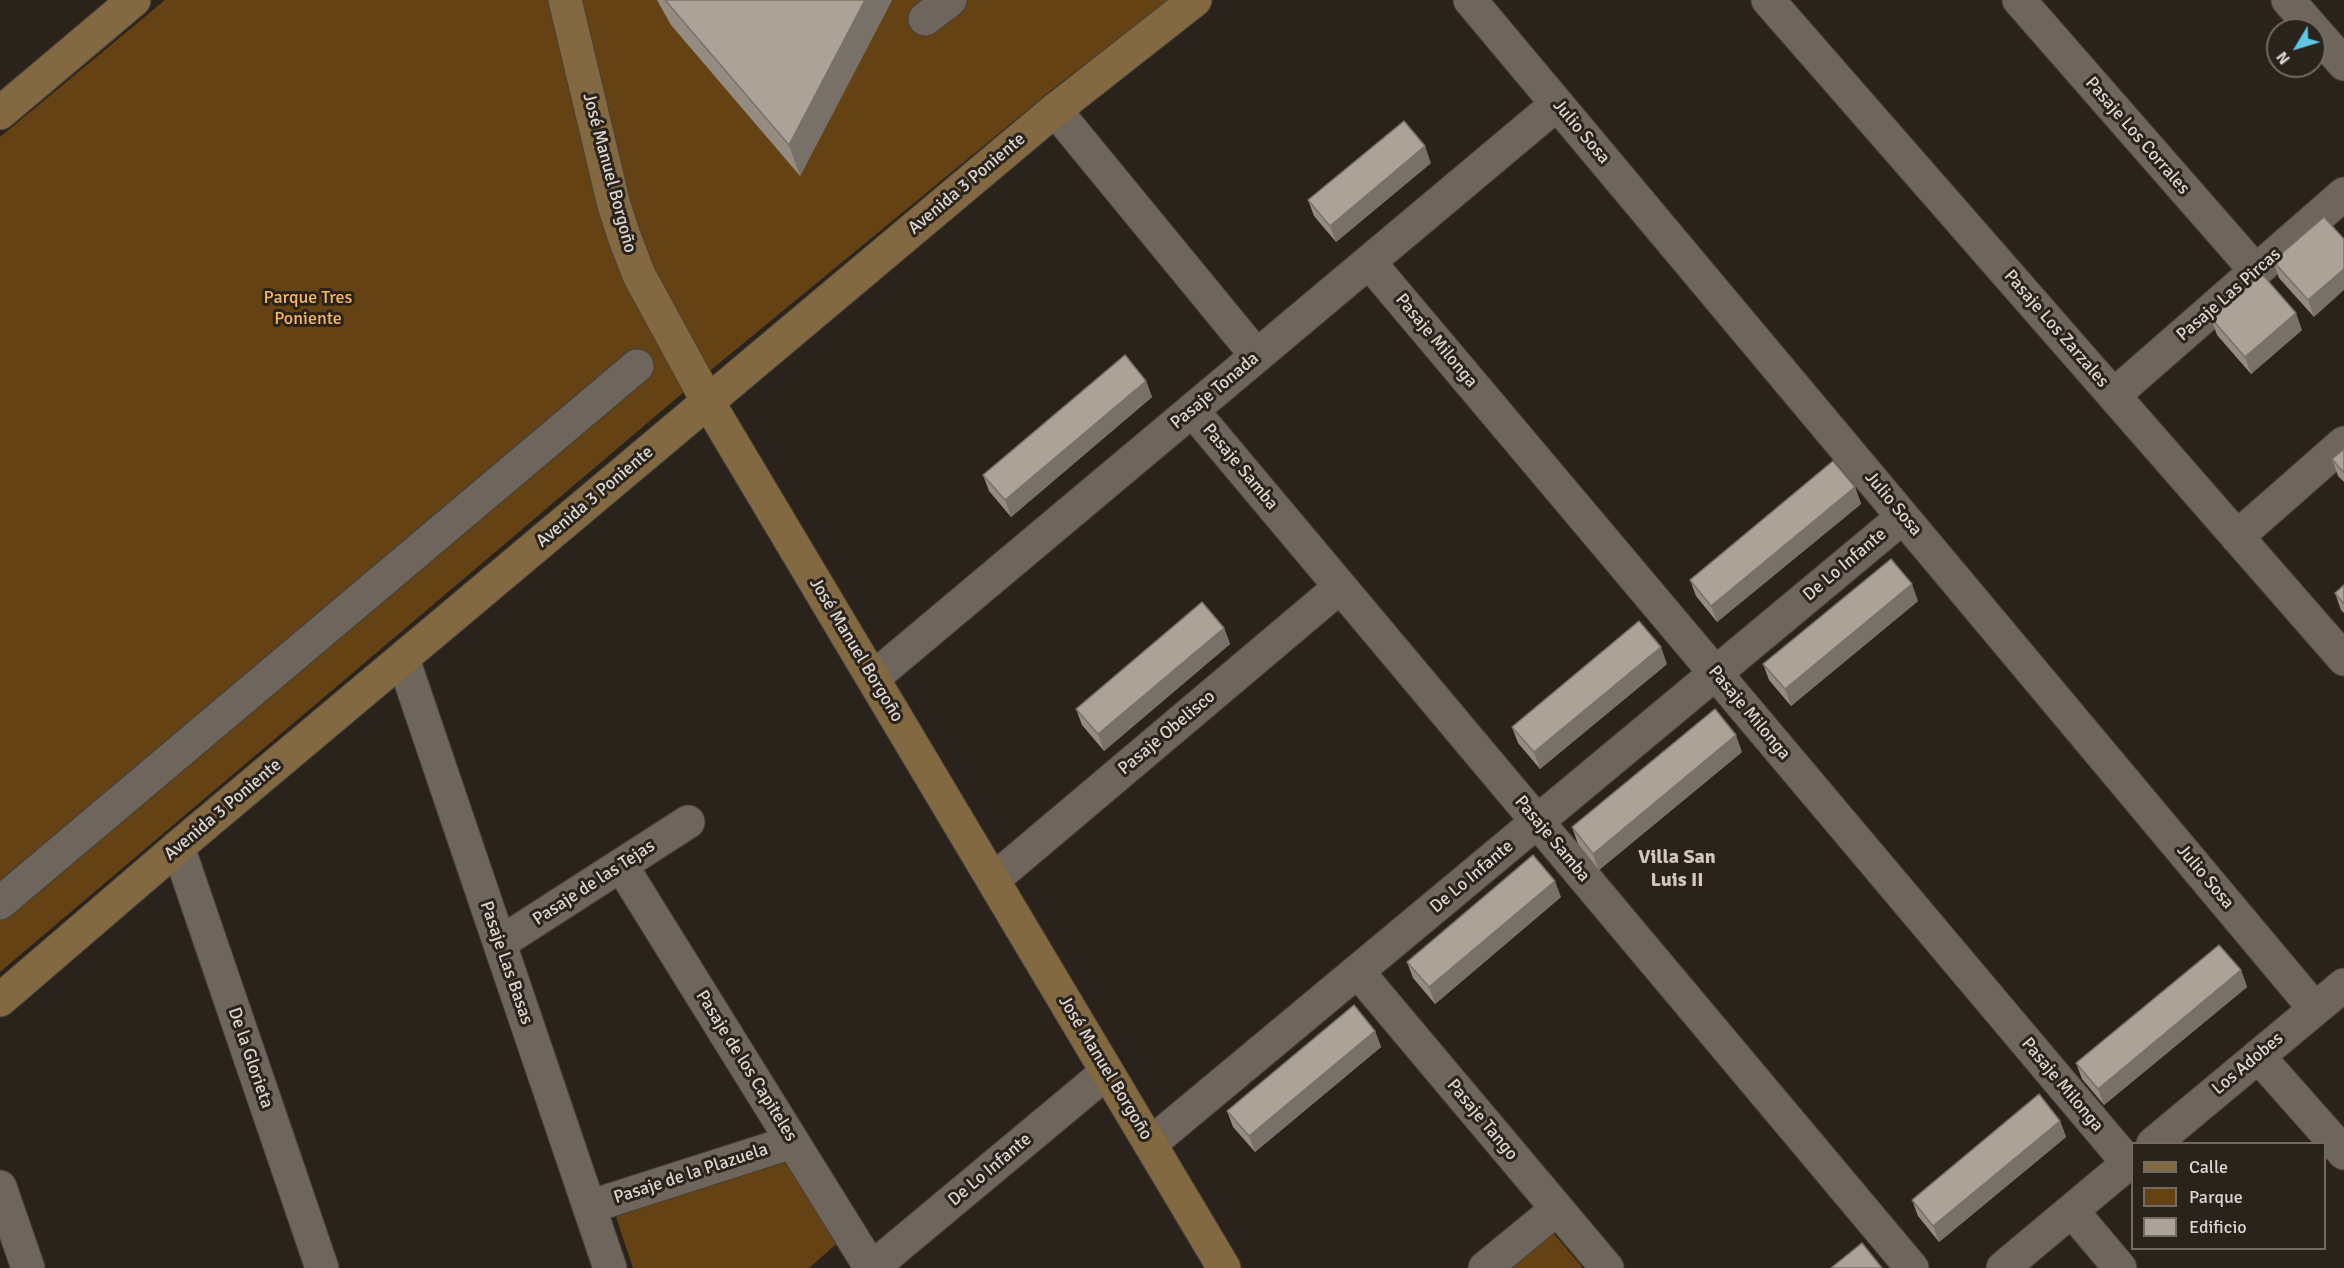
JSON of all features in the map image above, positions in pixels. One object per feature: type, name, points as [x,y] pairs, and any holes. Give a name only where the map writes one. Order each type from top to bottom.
[{"type":"main road","points":[[0,113],[134,0]]},
{"type":"main road","name":"José Manuel Borgoño","points":[[564,0],[614,206],[644,284],[708,402],[1224,1268]]},
{"type":"main road","name":"Avenida 3 Poniente","points":[[0,1000],[178,847],[1055,110],[1195,0]]},
{"type":"street","name":"Julio Sosa","points":[[1470,0],[2315,1009]]},
{"type":"street","name":"Pasaje Los Zarzales","points":[[1768,0],[2344,660]]},
{"type":"street","name":"Pasaje Los Corrales","points":[[2019,0],[2256,271]]},
{"type":"street","points":[[2288,0],[2344,64]]},
{"type":"street","name":"Pasaje Tonada","points":[[873,678],[1557,104]]},
{"type":"street","points":[[1055,110],[1257,356]]},
{"type":"street","name":"Pasaje Las Pircas","points":[[2114,395],[2344,194]]},
{"type":"street","name":"Pasaje Milonga","points":[[1369,262],[1716,674],[2131,1148]]},
{"type":"street","points":[[0,903],[637,366]]},
{"type":"street","name":"Pasaje Samba","points":[[1192,410],[1912,1268]]},
{"type":"street","points":[[2237,537],[2344,443]]},
{"type":"street","name":"De Lo Infante","points":[[1150,1144],[1903,517]]},
{"type":"street","name":"Pasaje Obelisco","points":[[993,880],[1340,587]]},
{"type":"street","name":"Pasaje Las Basas","points":[[403,659],[610,1268]]},
{"type":"street","name":"Pasaje de las Tejas","points":[[500,943],[688,822]]},
{"type":"street","name":"De la Glorieta","points":[[178,847],[322,1268]]},
{"type":"street","name":"Pasaje de los Capiteles","points":[[621,865],[871,1268]]},
{"type":"street","name":"Pasaje Tango","points":[[1358,972],[1606,1268]]},
{"type":"street","name":"Los Adobes","points":[[2155,1142],[2344,985]]},
{"type":"street","points":[[2258,1056],[2344,1153]]},
{"type":"street","name":"De Lo Infante","points":[[871,1268],[1107,1072]]},
{"type":"street","name":"Pasaje de la Plazuela","points":[[589,1207],[792,1142]]},
{"type":"street","name":"Los Adobes","points":[[2003,1268],[2131,1162]]},
{"type":"street","points":[[0,1187],[28,1268]]},
{"type":"street","points":[[1485,1268],[1557,1209]]},
{"type":"street","points":[[2072,1211],[2121,1268]]},
{"type":"green space","name":"Parque Tres Poniente","points":[[165,0],[1170,0],[1059,84],[678,397],[0,972],[0,137]]},
{"type":"green space","points":[[783,1156],[841,1240],[809,1268],[633,1268],[616,1217]]},
{"type":"green space","points":[[1549,1228],[1583,1268],[1503,1268]]},
{"type":"building","points":[[665,0],[865,0],[789,145]]},
{"type":"building","points":[[1404,121],[1425,146],[1330,226],[1308,200]]},
{"type":"building","points":[[2324,217],[2344,239],[2344,269],[2308,300],[2273,261]]},
{"type":"building","points":[[2262,274],[2296,313],[2245,357],[2211,318]]},
{"type":"building","points":[[1125,355],[1146,381],[1005,500],[983,475]]},
{"type":"building","points":[[2344,449],[2344,473],[2332,459]]},
{"type":"building","points":[[1833,461],[1855,487],[1711,606],[1690,580]]},
{"type":"building","points":[[1891,559],[1912,584],[1785,689],[1763,664]]},
{"type":"building","points":[[2344,585],[2344,604],[2335,593]]},
{"type":"building","points":[[1202,602],[1224,628],[1098,734],[1076,709]]},
{"type":"building","points":[[1639,621],[1661,647],[1534,752],[1512,727]]},
{"type":"building","points":[[1715,709],[1736,735],[1593,854],[1572,827]]},
{"type":"building","points":[[1533,855],[1555,881],[1429,987],[1407,962]]},
{"type":"building","points":[[2219,945],[2241,970],[2098,1089],[2076,1063]]},
{"type":"building","points":[[1354,1005],[1375,1031],[1249,1136],[1227,1111]]},
{"type":"building","points":[[2039,1094],[2060,1121],[1933,1226],[1912,1200]]},
{"type":"building","points":[[1862,1243],[1882,1268],[1831,1268]]},
{"type":"district","name":"Villa San Luis II","points":[[1677,870]]}]
